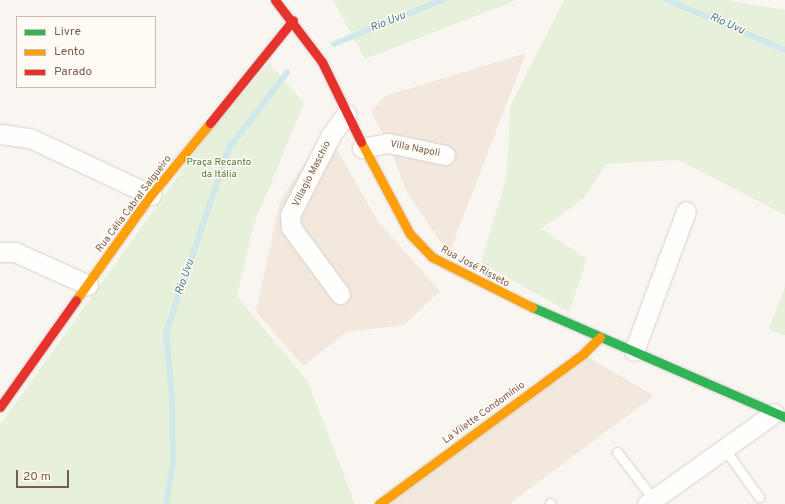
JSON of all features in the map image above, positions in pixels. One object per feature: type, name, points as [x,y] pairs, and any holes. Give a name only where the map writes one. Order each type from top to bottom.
[{"type":"street","name":"Rua José Risseto","points":[[275,0],[293,20],[322,62],[362,148],[410,234],[432,257],[492,290],[779,415]]},
{"type":"street","name":"Rua Célia Cabral Salgueiro","points":[[0,407],[151,195],[293,20]]},
{"type":"street","name":"Villagio Maschio","points":[[340,294],[291,227],[290,216],[331,135],[346,114]]},
{"type":"street","points":[[0,134],[30,138],[151,195]]},
{"type":"street","name":"Villa Napoli","points":[[362,148],[388,143],[445,155]]},
{"type":"street","points":[[634,351],[686,211]]},
{"type":"street","points":[[0,252],[15,252],[88,285]]},
{"type":"street","name":"La Vilette Condomínio","points":[[379,504],[583,354],[600,337]]},
{"type":"street","points":[[653,502],[779,415]]},
{"type":"lane","points":[[726,451],[760,497]]},
{"type":"lane","points":[[617,452],[653,502]]},
{"type":"shaded area","points":[[526,53],[449,254],[406,191],[388,143],[371,112],[385,96]]},
{"type":"shaded area","points":[[326,130],[377,220],[440,291],[404,325],[347,332],[303,366],[256,312],[280,201]]},
{"type":"shaded area","points":[[583,354],[654,396],[509,504],[374,504]]},
{"type":"green space","points":[[333,0],[517,0],[365,59]]},
{"type":"green space","points":[[564,0],[726,0],[785,10],[785,215],[679,160],[606,164],[584,198],[541,229],[587,259],[569,312],[481,263],[507,175],[510,107]]},
{"type":"green space","name":"Praça Recanto da Itália","points":[[269,63],[304,103],[254,224],[237,296],[308,382],[355,504],[0,504],[0,425],[213,127]]},
{"type":"green space","points":[[785,286],[785,335],[769,330]]},
{"type":"waterway","name":"Rio Uvu","points":[[334,44],[443,0]]},
{"type":"waterway","name":"Rio Uvu","points":[[668,0],[785,50]]},
{"type":"waterway","name":"Rio Uvu","points":[[166,504],[173,465],[172,398],[166,333],[229,148],[287,73]]},
{"type":"traffic: fast","points":[[532,307],[785,417]]},
{"type":"traffic: slow","points":[[76,300],[151,195],[210,123]]},
{"type":"traffic: slow","points":[[361,142],[410,234],[432,257],[532,307]]},
{"type":"traffic: slow","points":[[379,504],[583,354],[600,337]]},
{"type":"traffic: jam","points":[[275,0],[322,62],[361,142]]},
{"type":"traffic: jam","points":[[210,123],[293,20]]},
{"type":"traffic: jam","points":[[0,407],[76,300]]}]
